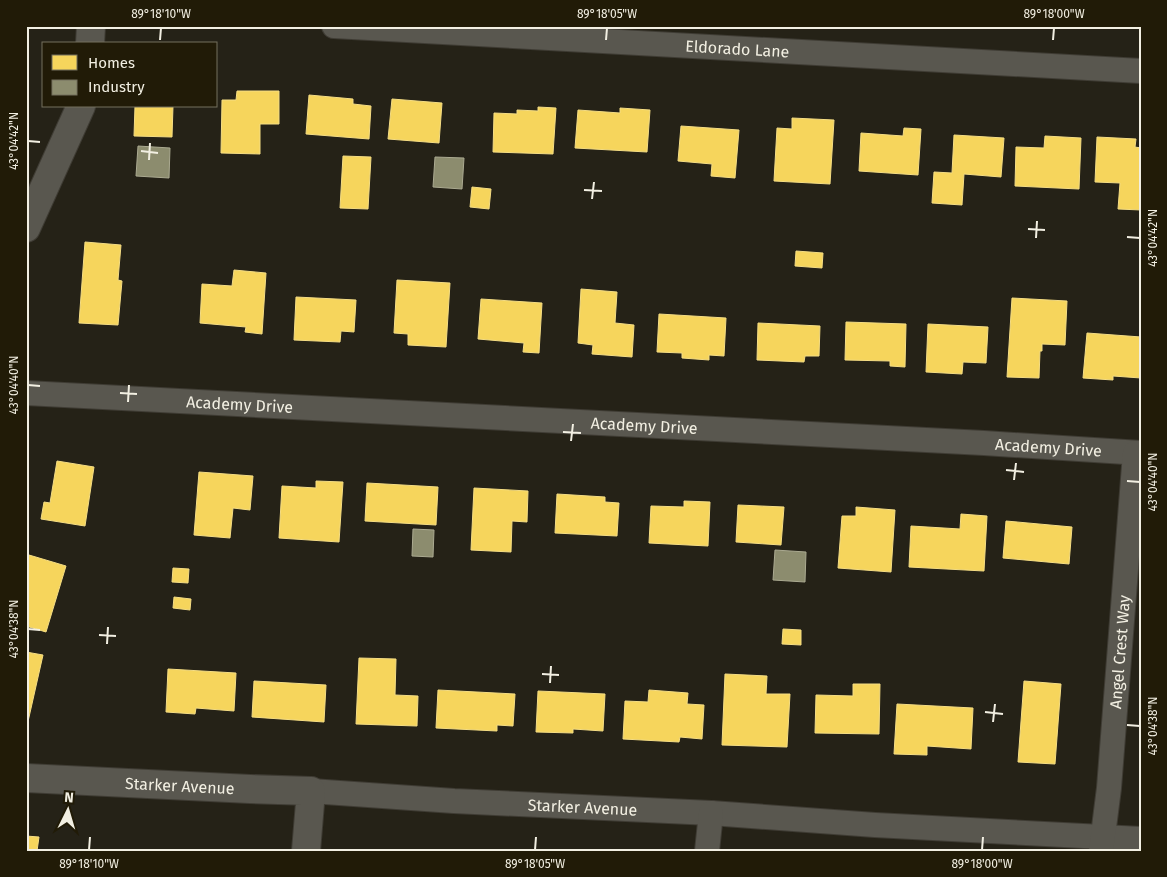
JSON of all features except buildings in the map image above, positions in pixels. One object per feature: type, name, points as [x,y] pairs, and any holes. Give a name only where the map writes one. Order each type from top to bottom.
[{"type":"street","points":[[90,42],[91,26]]},
{"type":"street","name":"Eldorado Lane","points":[[334,26],[1141,72]]},
{"type":"street","points":[[26,228],[80,108]]},
{"type":"street","name":"Academy Drive","points":[[26,393],[984,442],[1138,453]]},
{"type":"street","name":"Angel Crest Way","points":[[1102,844],[1109,788],[1138,453]]},
{"type":"street","name":"Starker Avenue","points":[[26,778],[311,791],[454,801],[711,813],[1102,844],[1141,839]]},
{"type":"street","points":[[306,851],[311,791]]},
{"type":"street","points":[[708,851],[711,813]]}]
